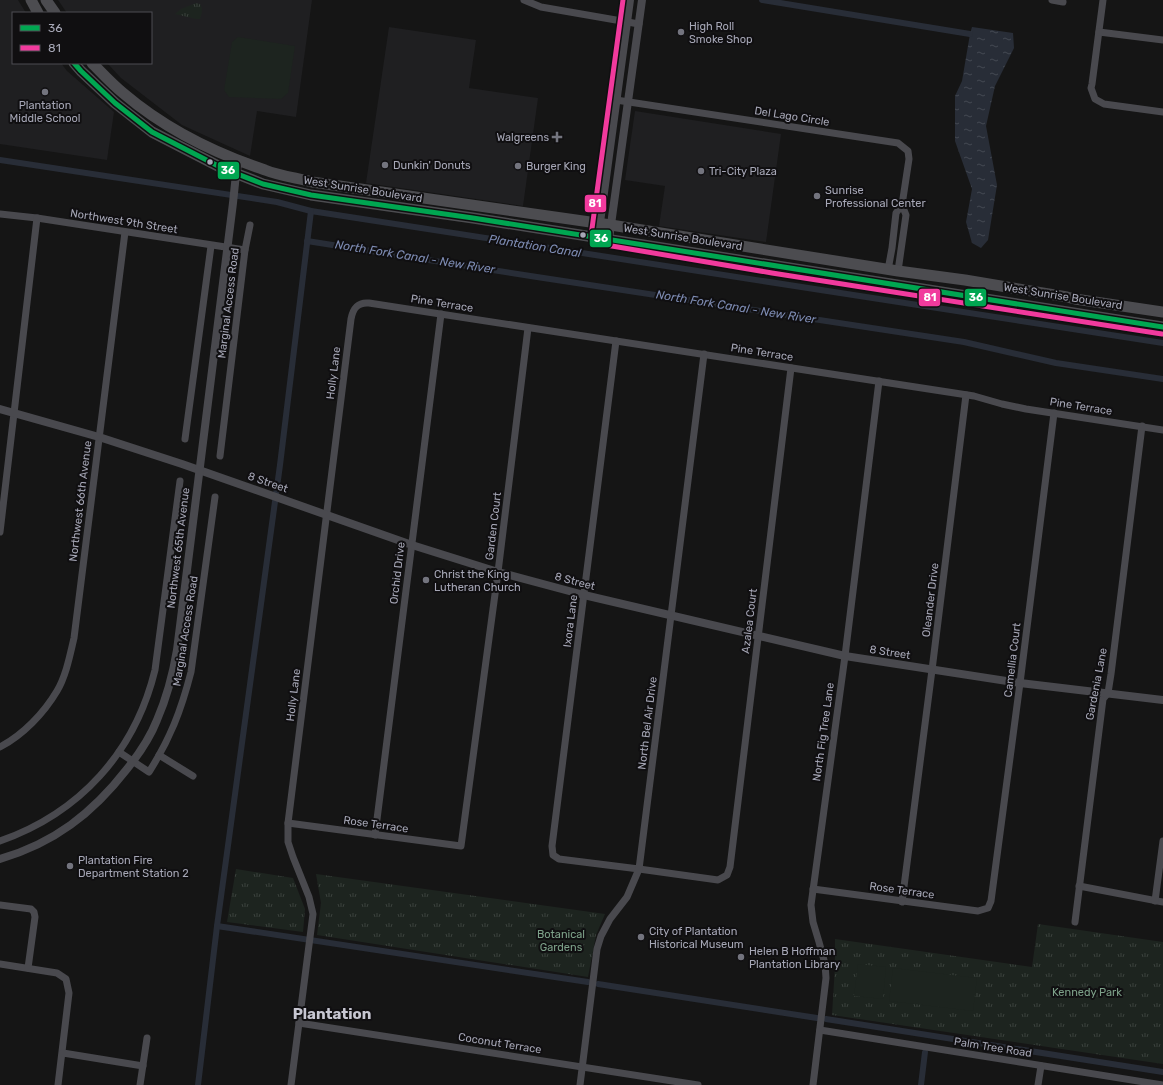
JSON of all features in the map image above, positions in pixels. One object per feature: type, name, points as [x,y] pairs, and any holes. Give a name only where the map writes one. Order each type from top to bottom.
[{"type":"highway","points":[[30,0],[37,12]]},
{"type":"highway","points":[[46,0],[54,12]]},
{"type":"highway","name":"West Sunrise Boulevard","points":[[75,64],[115,104],[152,132],[222,168],[263,184],[311,195],[604,238],[1163,327]]},
{"type":"highway","name":"West Sunrise Boulevard","points":[[93,64],[123,93],[159,120],[197,142],[267,171],[312,182],[606,225],[1163,312]]},
{"type":"highway","points":[[127,112],[132,110],[139,111],[168,131],[180,132]]},
{"type":"highway","points":[[773,266],[792,262],[888,276],[893,270]]},
{"type":"highway","points":[[898,285],[904,278],[907,277],[952,284],[965,280]]},
{"type":"highway","points":[[1029,306],[1054,301],[1067,303],[1075,299]]},
{"type":"street","points":[[524,0],[541,8],[639,24]]},
{"type":"street","points":[[606,225],[616,100],[630,0]]},
{"type":"street","points":[[604,238],[628,102],[642,0]]},
{"type":"street","points":[[1052,0],[1063,2]]},
{"type":"street","points":[[1103,0],[1091,88],[1095,99],[1104,104],[1163,112]]},
{"type":"street","points":[[1099,32],[1163,40]]},
{"type":"street","name":"Del Lago Circle","points":[[616,100],[898,144],[908,151],[909,159],[902,205],[896,213],[892,248],[893,270]]},
{"type":"street","name":"Northwest 65th Avenue","points":[[0,860],[38,844],[69,827],[100,801],[115,784],[144,745],[157,721],[171,681],[177,650],[232,203],[236,174],[240,161]]},
{"type":"street","name":"Del Lago Circle","points":[[893,270],[906,215],[902,205]]},
{"type":"street","name":"Northwest 9th Street","points":[[0,214],[37,218],[211,246],[245,250]]},
{"type":"street","points":[[0,532],[37,218]]},
{"type":"street","name":"Marginal Access Road","points":[[220,456],[245,250],[250,225]]},
{"type":"street","name":"Northwest 66th Avenue","points":[[0,746],[23,731],[42,713],[58,690],[68,662],[74,638],[125,232]]},
{"type":"street","points":[[185,439],[211,246]]},
{"type":"street","name":"Pine Terrace","points":[[357,306],[363,303],[369,303],[704,354],[966,395],[983,398],[1010,406],[1163,430]]},
{"type":"street","name":"Holly Lane","points":[[291,1085],[313,914],[310,897],[288,842],[288,823],[351,319],[357,306]]},
{"type":"street","name":"Orchid Drive","points":[[376,835],[441,314]]},
{"type":"street","name":"Garden Court","points":[[461,846],[498,572],[528,328]]},
{"type":"street","name":"Ixora Lane","points":[[616,341],[552,846],[553,855],[559,859],[639,869]]},
{"type":"street","name":"North Bel Air Drive","points":[[580,1085],[597,949],[601,936],[610,919],[627,897],[639,869],[704,354]]},
{"type":"street","name":"Azalea Court","points":[[639,869],[718,880],[727,875],[730,867],[791,368]]},
{"type":"street","name":"North Fig Tree Lane","points":[[813,1085],[826,978],[825,964],[813,922],[811,905],[845,656],[879,381]]},
{"type":"street","name":"Oleander Drive","points":[[902,902],[966,395]]},
{"type":"street","name":"8 Street","points":[[0,409],[99,437],[199,470],[412,545],[498,572],[584,595],[845,656],[1020,684],[1163,700]]},
{"type":"street","name":"Camellia Court","points":[[988,908],[991,901],[1020,684],[1054,413]]},
{"type":"street","name":"Gardenia Lane","points":[[1075,922],[1103,699],[1108,693],[1142,426]]},
{"type":"street","points":[[0,841],[26,831],[41,823],[76,799],[92,784],[119,752],[136,724],[149,692],[155,670],[180,481]]},
{"type":"street","name":"Marginal Access Road","points":[[119,752],[149,772],[170,737],[185,698],[191,672],[215,497]]},
{"type":"street","points":[[160,755],[193,776]]},
{"type":"street","name":"Rose Terrace","points":[[288,823],[461,846]]},
{"type":"street","points":[[1079,886],[1159,901],[1163,841]]},
{"type":"street","name":"Rose Terrace","points":[[813,889],[978,912],[988,908]]},
{"type":"street","points":[[0,905],[31,909],[34,912],[35,917],[28,968]]},
{"type":"street","points":[[0,964],[57,973],[66,979],[69,993],[58,1085]]},
{"type":"street","name":"Coconut Terrace","points":[[299,1023],[698,1085]]},
{"type":"street","name":"Palm Tree Road","points":[[820,1030],[1163,1085]]},
{"type":"street","points":[[140,1085],[147,1038]]},
{"type":"street","points":[[63,1053],[143,1066]]},
{"type":"street","points":[[1038,1085],[1041,1066]]},
{"type":"shaded area","name":"Plantation Middle School","points":[[0,0],[18,0],[25,12],[12,12],[12,64],[62,64],[67,71],[114,112],[107,160],[0,144]]},
{"type":"shaded area","points":[[58,0],[312,0],[296,117],[257,111],[250,156],[182,125],[121,78],[108,64],[152,64],[152,12],[66,12]]},
{"type":"shaded area","points":[[389,27],[476,40],[469,88],[538,98],[523,206],[366,183]]},
{"type":"shaded area","name":"Tri-City Plaza","points":[[635,111],[781,134],[766,242],[659,226],[665,186],[625,180]]},
{"type":"green space","points":[[196,3],[200,4],[202,8],[200,19],[175,14],[181,9]]},
{"type":"green space","points":[[238,37],[295,46],[288,93],[281,99],[229,97],[224,90],[232,42]]},
{"type":"green space","points":[[236,869],[293,878],[305,909],[303,932],[227,922]]},
{"type":"green space","name":"Botanical Gardens","points":[[316,874],[605,914],[596,935],[588,977],[317,935],[321,903]]},
{"type":"green space","name":"Kennedy Park","points":[[1038,924],[1163,942],[1163,1064],[832,1015],[835,939],[1032,967]]},
{"type":"green space","points":[[858,964],[886,967],[883,999],[854,996]]},
{"type":"green space","points":[[893,968],[977,978],[973,1011],[889,1001]]},
{"type":"water","points":[[972,27],[1013,33],[1014,48],[995,86],[986,126],[997,185],[988,240],[981,248],[972,243],[966,222],[972,189],[955,141],[955,96],[962,81]]},
{"type":"waterway","points":[[762,0],[970,34]]},
{"type":"waterway","name":"Plantation Canal","points":[[0,160],[277,202],[311,211],[1163,343]]},
{"type":"waterway","points":[[198,1085],[217,926],[280,465],[311,211]]},
{"type":"waterway","name":"North Fork Canal - New River","points":[[307,241],[964,342],[1056,363],[1163,379]]},
{"type":"waterway","points":[[217,926],[588,982]]},
{"type":"waterway","points":[[598,984],[817,1018]]},
{"type":"waterway","points":[[826,1019],[1163,1072]]},
{"type":"waterway","points":[[921,1085],[925,1052]]},
{"type":"transit line","name":"81","points":[[623,0],[591,236],[594,243],[772,273],[1162,334]]},
{"type":"transit line","name":"36","points":[[75,64],[115,103],[152,132],[222,168],[263,184],[311,195],[473,218],[1163,327]]},
{"type":"place","name":"High Roll Smoke Shop","points":[[681,32]]},
{"type":"place","name":"Plantation Middle School","points":[[45,92]]},
{"type":"place","name":"Walgreens","points":[[557,137]]},
{"type":"place","name":"Dunkin' Donuts","points":[[385,165]]},
{"type":"place","name":"Burger King","points":[[518,166]]},
{"type":"place","name":"Tri-City Plaza","points":[[701,171]]},
{"type":"place","name":"Sunrise Professional Center","points":[[817,196]]},
{"type":"place","name":"Christ the King Lutheran Church","points":[[426,580]]},
{"type":"place","name":"Plantation Fire Department Station 2","points":[[70,866]]},
{"type":"place","name":"City of Plantation Historical Museum","points":[[641,937]]},
{"type":"place","name":"Helen B Hoffman Plantation Library","points":[[741,957]]},
{"type":"district","name":"Plantation","points":[[332,1014]]}]
